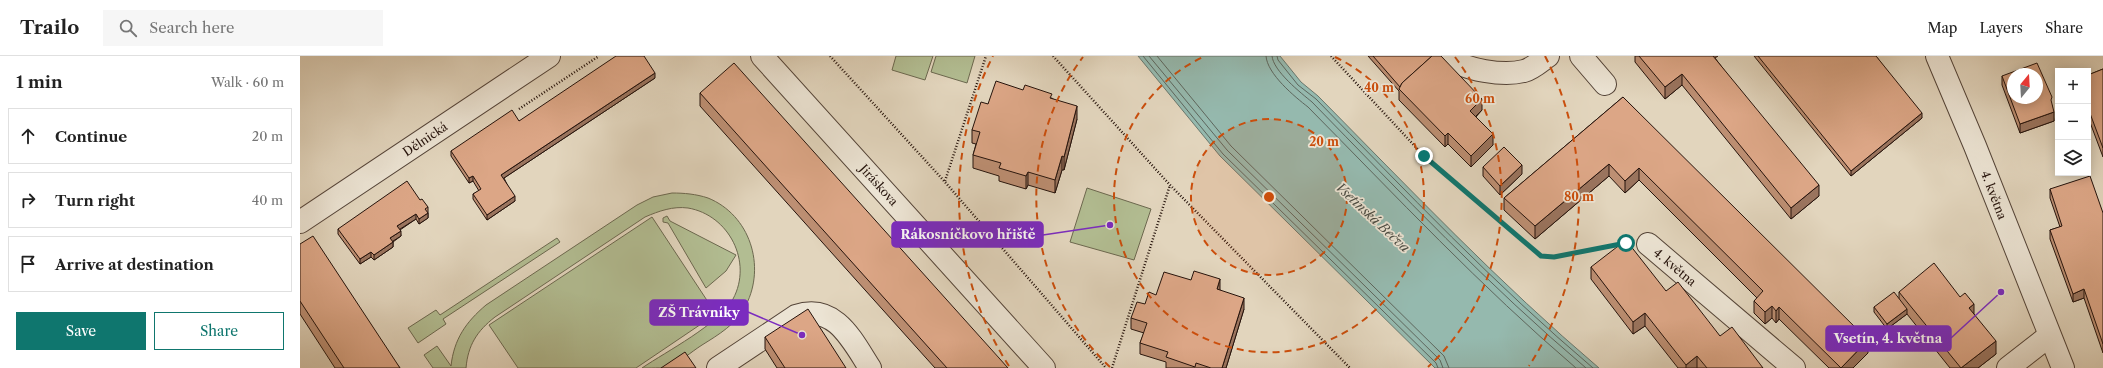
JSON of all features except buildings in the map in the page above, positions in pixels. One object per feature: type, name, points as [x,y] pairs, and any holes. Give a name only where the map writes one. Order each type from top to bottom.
[{"type":"street","name":"Dělnická","points":[[300,222],[549,56]]},
{"type":"street","name":"Jiráskova","points":[[762,56],[1044,368]]},
{"type":"street","points":[[1449,56],[1464,66],[1481,71],[1504,72],[1524,71],[1548,56]]},
{"type":"street","points":[[1581,56],[1605,84]]},
{"type":"street","name":"4. května","points":[[1937,56],[1975,146],[2049,336],[2063,368]]},
{"type":"street","name":"4. května","points":[[1648,244],[1794,368]]},
{"type":"street","points":[[718,368],[796,316],[808,311],[821,314],[835,321],[847,334],[870,368]]},
{"type":"street","points":[[2008,368],[2049,336]]},
{"type":"path","points":[[519,110],[599,56]]},
{"type":"path","points":[[830,56],[945,182],[1106,368]]},
{"type":"path","points":[[945,182],[986,56]]},
{"type":"path","points":[[1053,56],[1170,185],[1350,368]]},
{"type":"path","points":[[1332,56],[1424,156],[1541,256],[1554,257],[1626,243],[1648,244]]},
{"type":"path","points":[[1112,368],[1170,185]]},
{"type":"green space","points":[[896,56],[933,56],[925,80],[892,70]]},
{"type":"green space","points":[[936,56],[975,56],[967,83],[931,72]]},
{"type":"green space","points":[[1087,188],[1151,209],[1134,260],[1070,242]]},
{"type":"green space","points":[[672,193],[690,194],[708,198],[723,206],[734,216],[744,229],[754,258],[752,290],[746,305],[738,318],[721,333],[677,362],[669,367],[642,368],[704,328],[726,309],[733,299],[738,285],[740,270],[738,256],[733,242],[726,230],[703,212],[688,208],[666,210],[645,217],[495,317],[478,333],[474,339],[469,352],[466,368],[433,368],[424,355],[437,346],[451,366],[455,347],[462,332],[479,311],[486,305],[637,205],[653,197]]},
{"type":"green space","points":[[667,216],[670,221],[736,255],[726,271],[706,288],[668,223],[663,222],[663,218]]},
{"type":"green space","points":[[652,217],[716,314],[636,368],[518,368],[489,325]]},
{"type":"green space","points":[[557,238],[560,242],[443,319],[446,324],[418,343],[408,328],[436,310],[440,315]]},
{"type":"water","name":"Vsetínská Bečva","points":[[1138,56],[1280,56],[1301,82],[1318,96],[1491,270],[1599,368],[1435,368],[1220,156]]},
{"type":"place","name":"Rákosníčkovo hřiště","points":[[1110,225]]},
{"type":"place","name":"Vsetín, 4. května","points":[[2001,292]]},
{"type":"place","name":"ZŠ Trávníky","points":[[802,335]]},
{"type":"route","points":[[1424,156],[1541,256],[1554,257],[1626,243]]}]
